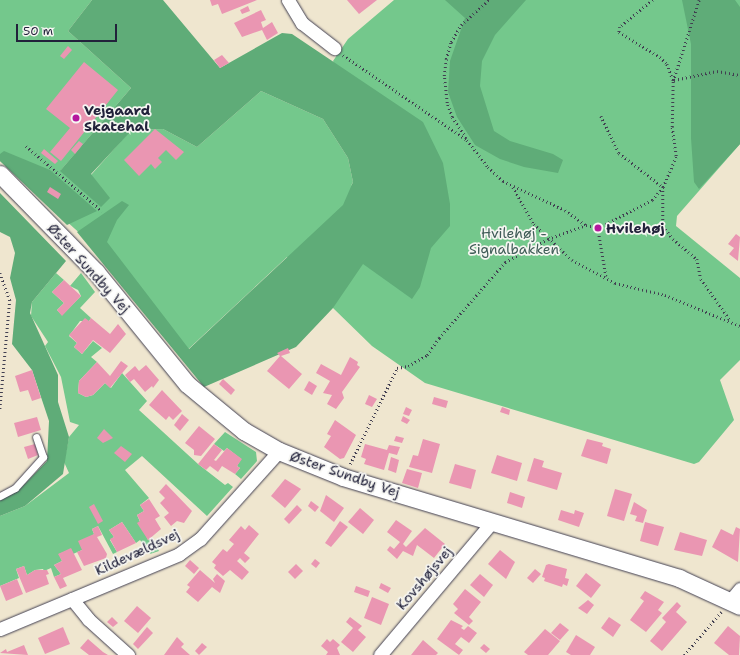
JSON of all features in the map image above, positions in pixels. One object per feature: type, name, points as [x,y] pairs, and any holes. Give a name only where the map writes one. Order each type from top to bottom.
[{"type":"street","points":[[288,0],[302,23],[334,48]]},
{"type":"street","name":"Øster Sundby Vej","points":[[0,174],[96,272],[187,384],[244,431],[279,451],[343,477],[679,578],[737,599]]},
{"type":"street","name":"Kildevældsvej","points":[[0,629],[185,550],[200,539],[279,451]]},
{"type":"street","name":"Kovshøjsvej","points":[[380,655],[492,522]]},
{"type":"street","points":[[72,599],[88,619],[128,655]]},
{"type":"lane","points":[[0,496],[15,488],[43,457],[36,437]]},
{"type":"path","points":[[489,0],[461,25],[451,42],[446,59],[444,76],[447,103],[452,117],[467,140],[488,167],[513,186],[564,210],[586,225],[598,228],[652,200],[663,187],[676,156],[672,127],[673,81],[699,0]]},
{"type":"path","points":[[653,0],[620,27],[619,32],[660,57],[667,64],[673,81]]},
{"type":"path","points":[[334,48],[467,140]]},
{"type":"path","points":[[673,81],[717,71],[740,74]]},
{"type":"path","points":[[601,116],[619,153],[663,187]]},
{"type":"path","points":[[26,146],[102,211]]},
{"type":"path","points":[[513,186],[525,211],[548,239],[572,260],[606,276],[615,283],[665,295],[730,320],[740,326]]},
{"type":"path","points":[[663,187],[664,226],[673,239],[697,259],[701,279],[730,320]]},
{"type":"path","points":[[343,477],[397,368],[408,366],[427,355],[439,338],[505,262],[548,239],[586,225]]},
{"type":"path","points":[[598,228],[606,276]]},
{"type":"path","points":[[0,273],[10,300],[0,410]]},
{"type":"path","points":[[684,655],[737,599]]},
{"type":"green space","name":"Hvilehøj - Signalbakken","points":[[0,0],[92,0],[68,31],[131,88],[61,170],[109,198],[91,175],[131,130],[163,129],[197,147],[261,91],[323,119],[348,158],[353,182],[351,186],[373,162],[333,61],[348,39],[394,0],[740,0],[740,144],[677,216],[676,226],[740,278],[740,360],[720,380],[734,420],[699,462],[694,464],[425,383],[372,346],[333,308],[287,257],[181,356],[85,238],[0,161]]},
{"type":"green space","points":[[92,0],[163,0],[220,68],[282,33],[292,34],[423,122],[443,163],[450,204],[450,226],[431,248],[420,287],[412,299],[363,264],[333,308],[296,347],[204,387],[77,232],[122,201],[129,205],[117,220],[107,242],[189,349],[343,205],[353,182],[348,158],[323,119],[261,91],[197,147],[163,129],[132,130],[91,174],[110,198],[101,207],[60,171],[131,88],[68,31]]},
{"type":"green space","points":[[445,0],[526,0],[495,35],[482,61],[480,86],[494,131],[510,141],[553,154],[563,160],[558,173],[524,167],[500,159],[475,145],[457,117],[448,92],[450,61],[465,18]]},
{"type":"green space","points":[[682,0],[735,0],[740,7],[740,144],[699,189],[694,182],[691,138],[691,44]]},
{"type":"green space","points":[[4,151],[50,170],[97,211],[67,225],[0,161],[0,154]]},
{"type":"green space","points":[[0,193],[66,261],[32,302],[30,313],[58,375],[58,402],[69,437],[63,474],[25,506],[0,516],[0,500],[18,491],[47,461],[49,421],[32,370],[12,344],[16,300],[10,278],[15,253],[10,237],[0,232]]},
{"type":"green space","points":[[56,273],[64,280],[52,292],[64,303],[57,310],[62,315],[81,296],[78,290],[70,286],[81,273],[95,292],[80,308],[91,318],[89,321],[80,321],[69,336],[77,343],[74,347],[82,354],[93,341],[102,348],[91,357],[97,362],[79,381],[78,393],[86,397],[93,395],[105,383],[111,388],[122,373],[147,401],[139,410],[198,464],[225,485],[228,483],[233,487],[207,516],[142,456],[125,470],[149,498],[140,505],[144,511],[137,515],[148,540],[151,538],[159,551],[150,554],[140,540],[136,543],[122,522],[109,530],[114,537],[110,540],[117,552],[113,554],[98,526],[92,529],[94,534],[82,550],[73,554],[71,549],[59,554],[62,561],[54,565],[61,574],[54,577],[51,568],[44,571],[43,569],[35,570],[27,575],[24,566],[16,569],[19,578],[0,586],[0,516],[25,506],[69,473],[64,462],[69,437],[79,425],[70,422],[61,377],[45,346],[48,342],[31,316],[32,302]]},
{"type":"green space","points":[[225,432],[256,452],[257,461],[241,479],[235,474],[240,468],[237,466],[241,459],[227,448],[224,451],[214,444]]},
{"type":"building","points":[[210,0],[257,0],[222,14],[218,4],[212,6]]},
{"type":"building","points":[[347,0],[377,0],[359,14]]},
{"type":"building","points":[[248,6],[250,11],[242,14],[240,10]]},
{"type":"building","points":[[261,10],[266,20],[261,22],[263,28],[272,22],[278,33],[267,40],[262,30],[242,37],[234,23]]},
{"type":"building","points":[[68,46],[72,50],[64,59],[60,56]]},
{"type":"building","points":[[222,55],[229,63],[220,68],[214,60]]},
{"type":"building","name":"Vejgaard Skatehal","points":[[84,62],[118,90],[61,161],[50,152],[70,128],[46,109]]},
{"type":"building","points":[[155,129],[184,152],[176,160],[166,150],[158,158],[162,162],[155,169],[151,164],[139,176],[124,160]]},
{"type":"building","points":[[79,141],[83,144],[75,154],[71,150]]},
{"type":"building","points":[[44,149],[58,161],[55,164],[41,153]]},
{"type":"building","points":[[50,187],[61,194],[58,199],[47,192]]},
{"type":"building","points":[[736,234],[740,237],[738,261],[729,254],[734,248],[728,244]]},
{"type":"building","points":[[64,280],[81,296],[62,316],[57,310],[64,303],[52,292]]},
{"type":"building","points":[[85,318],[89,321],[91,318],[110,334],[118,324],[126,334],[110,353],[93,340],[82,354],[74,347],[77,343],[69,335]]},
{"type":"building","points":[[288,348],[290,353],[281,356],[302,374],[289,389],[267,371],[280,356],[277,353]]},
{"type":"building","points":[[350,357],[358,362],[357,365],[360,367],[342,392],[344,398],[336,409],[327,404],[332,395],[323,393],[330,381],[316,373],[321,364],[341,375]]},
{"type":"building","points":[[121,361],[128,366],[110,388],[105,383],[93,395],[86,397],[78,393],[79,381],[97,362],[110,376]]},
{"type":"building","points":[[146,365],[159,380],[153,388],[152,386],[145,392],[134,379],[130,382],[125,375],[135,366],[139,371]]},
{"type":"building","points":[[32,370],[41,398],[32,401],[28,390],[20,392],[15,376]]},
{"type":"building","points":[[223,379],[235,390],[231,395],[219,384]]},
{"type":"building","points":[[309,381],[317,386],[312,395],[304,390]]},
{"type":"building","points":[[162,390],[182,411],[173,420],[169,416],[166,420],[149,405]]},
{"type":"building","points":[[369,395],[377,399],[372,407],[365,404]]},
{"type":"building","points":[[434,397],[448,401],[446,408],[432,404]]},
{"type":"building","points":[[406,407],[412,410],[409,416],[403,414]]},
{"type":"building","points":[[502,407],[510,410],[509,415],[500,412]]},
{"type":"building","points":[[182,414],[189,420],[180,431],[174,425]]},
{"type":"building","points":[[403,416],[410,420],[407,424],[401,421]]},
{"type":"building","points":[[37,417],[41,430],[18,437],[14,423]]},
{"type":"building","points":[[335,420],[356,435],[344,458],[340,459],[324,447],[331,436],[327,434]]},
{"type":"building","points":[[199,426],[215,439],[201,456],[194,455],[194,450],[185,443]]},
{"type":"building","points":[[104,429],[113,438],[103,443],[97,438]]},
{"type":"building","points":[[396,436],[404,438],[402,443],[394,441]]},
{"type":"building","points":[[423,439],[440,444],[432,473],[409,467],[413,455],[418,456]]},
{"type":"building","points":[[587,439],[603,443],[602,446],[611,449],[607,464],[581,456]]},
{"type":"building","points":[[35,444],[38,455],[28,459],[24,447]]},
{"type":"building","points":[[214,444],[222,450],[214,460],[216,461],[227,448],[242,459],[237,466],[240,468],[235,474],[222,466],[218,472],[210,466],[206,470],[198,464]]},
{"type":"building","points":[[365,444],[387,450],[389,445],[400,447],[397,455],[389,453],[384,470],[364,464],[366,459],[361,457]]},
{"type":"building","points":[[121,446],[132,454],[125,462],[114,453]]},
{"type":"building","points":[[497,455],[522,463],[517,481],[491,473]]},
{"type":"building","points":[[391,457],[399,460],[396,473],[388,470]]},
{"type":"building","points":[[534,458],[544,461],[542,467],[562,473],[557,490],[527,481]]},
{"type":"building","points":[[455,464],[476,470],[471,489],[449,483]]},
{"type":"building","points":[[407,469],[422,473],[418,488],[402,483]]},
{"type":"building","points":[[285,479],[301,489],[285,508],[271,496]]},
{"type":"building","points":[[166,484],[192,511],[184,523],[177,521],[171,526],[164,517],[169,513],[160,503],[165,498],[159,492]]},
{"type":"building","points":[[615,489],[632,494],[624,521],[607,516]]},
{"type":"building","points":[[510,492],[525,497],[522,508],[507,503]]},
{"type":"building","points":[[326,495],[344,508],[334,522],[320,511]]},
{"type":"building","points":[[149,499],[160,516],[155,519],[161,529],[148,540],[137,523],[140,521],[137,515],[144,511],[140,505]]},
{"type":"building","points":[[311,501],[319,507],[315,512],[308,506]]},
{"type":"building","points":[[634,502],[647,510],[643,523],[635,521],[637,516],[630,514]]},
{"type":"building","points":[[94,504],[103,521],[98,524],[89,507]]},
{"type":"building","points":[[297,505],[302,510],[289,524],[284,519]]},
{"type":"building","points":[[360,508],[374,520],[363,534],[348,522]]},
{"type":"building","points":[[561,510],[574,514],[575,510],[584,513],[579,527],[558,520]]},
{"type":"building","points":[[396,520],[412,531],[403,544],[406,547],[425,528],[445,544],[434,558],[417,545],[413,556],[403,551],[397,559],[387,550],[390,546],[394,549],[400,542],[387,532]]},
{"type":"building","points":[[340,521],[348,527],[331,547],[325,543]]},
{"type":"building","points":[[122,522],[136,543],[117,552],[110,539],[114,537],[109,530]]},
{"type":"building","points":[[645,522],[664,527],[658,546],[640,541]]},
{"type":"building","points":[[249,525],[259,534],[244,553],[250,558],[245,563],[240,558],[237,561],[249,572],[242,580],[230,570],[223,576],[214,568],[216,565],[212,562],[223,549],[227,552],[234,544],[229,540],[241,526],[245,530]]},
{"type":"building","points":[[98,526],[102,535],[97,537],[107,554],[106,558],[84,566],[77,552],[82,550],[78,541],[94,534],[92,529]]},
{"type":"building","points":[[736,527],[740,529],[738,562],[712,547],[721,529],[733,535]]},
{"type":"building","points":[[680,532],[707,540],[702,556],[674,550]]},
{"type":"building","points":[[71,548],[82,570],[63,578],[67,586],[60,589],[54,577],[61,574],[54,565],[62,561],[58,554]]},
{"type":"building","points":[[500,550],[515,562],[506,579],[488,564]]},
{"type":"building","points":[[315,559],[320,563],[316,568],[311,564]]},
{"type":"building","points":[[190,560],[199,568],[194,574],[185,566]]},
{"type":"building","points":[[296,564],[303,571],[295,579],[288,572]]},
{"type":"building","points":[[549,564],[567,569],[565,578],[569,579],[567,586],[563,584],[562,587],[544,581],[545,578],[542,577],[546,565]]},
{"type":"building","points":[[24,566],[27,575],[35,570],[47,570],[49,574],[46,575],[49,584],[26,593],[16,569]]},
{"type":"building","points":[[535,569],[541,574],[533,583],[527,578]]},
{"type":"building","points":[[200,570],[215,583],[213,579],[217,574],[225,581],[220,593],[212,587],[198,602],[186,592],[190,587],[187,585]]},
{"type":"building","points":[[586,573],[601,585],[591,598],[576,586]]},
{"type":"building","points":[[480,574],[493,585],[484,597],[470,585]]},
{"type":"building","points":[[17,579],[23,594],[6,601],[0,586]]},
{"type":"building","points":[[381,583],[391,588],[388,593],[379,588]]},
{"type":"building","points":[[356,586],[370,591],[368,597],[354,592]]},
{"type":"building","points":[[465,589],[481,602],[469,617],[473,621],[469,625],[454,613],[458,609],[453,604]]},
{"type":"building","points":[[645,591],[664,602],[658,610],[662,613],[646,632],[630,620],[644,601],[640,598]]},
{"type":"building","points":[[372,597],[389,604],[381,625],[364,618]]},
{"type":"building","points":[[588,600],[594,605],[587,614],[578,608]]},
{"type":"building","points":[[677,602],[681,606],[676,612],[687,622],[662,651],[650,641],[666,622],[662,618]]},
{"type":"building","points":[[137,606],[151,618],[138,633],[124,621]]},
{"type":"building","points":[[112,617],[118,623],[113,627],[107,622]]},
{"type":"building","points":[[350,617],[362,626],[358,630],[366,637],[353,652],[341,642],[353,628],[346,622]]},
{"type":"building","points":[[609,617],[621,625],[613,637],[601,628]]},
{"type":"building","points":[[451,620],[463,626],[461,628],[464,630],[468,626],[477,633],[469,643],[461,637],[455,644],[463,650],[459,655],[437,639]]},
{"type":"building","points":[[560,623],[569,630],[560,640],[551,633]]},
{"type":"building","points":[[728,626],[740,636],[739,655],[729,655],[714,643]]},
{"type":"building","points":[[63,627],[70,644],[45,654],[38,638]]},
{"type":"building","points":[[147,627],[153,633],[138,649],[133,644]]},
{"type":"building","points":[[545,629],[560,641],[548,655],[528,655],[524,652]]},
{"type":"building","points":[[576,635],[595,647],[590,655],[571,655],[566,652]]},
{"type":"building","points":[[177,637],[184,644],[181,647],[190,655],[164,655]]},
{"type":"building","points":[[88,639],[108,655],[89,655],[80,648]]},
{"type":"building","points":[[327,639],[330,642],[333,639],[340,645],[337,648],[340,655],[326,655],[328,652],[321,646]]},
{"type":"building","points":[[423,640],[438,653],[436,655],[411,655]]},
{"type":"building","points":[[202,643],[207,647],[199,655],[195,651]]},
{"type":"building","points":[[484,644],[490,649],[486,653],[480,648]]},
{"type":"building","points":[[24,645],[28,655],[0,653],[6,649],[7,652]]},
{"type":"place","name":"Vejgaard Skatehal","points":[[76,118]]},
{"type":"place","name":"Hvilehøj","points":[[598,228]]}]
